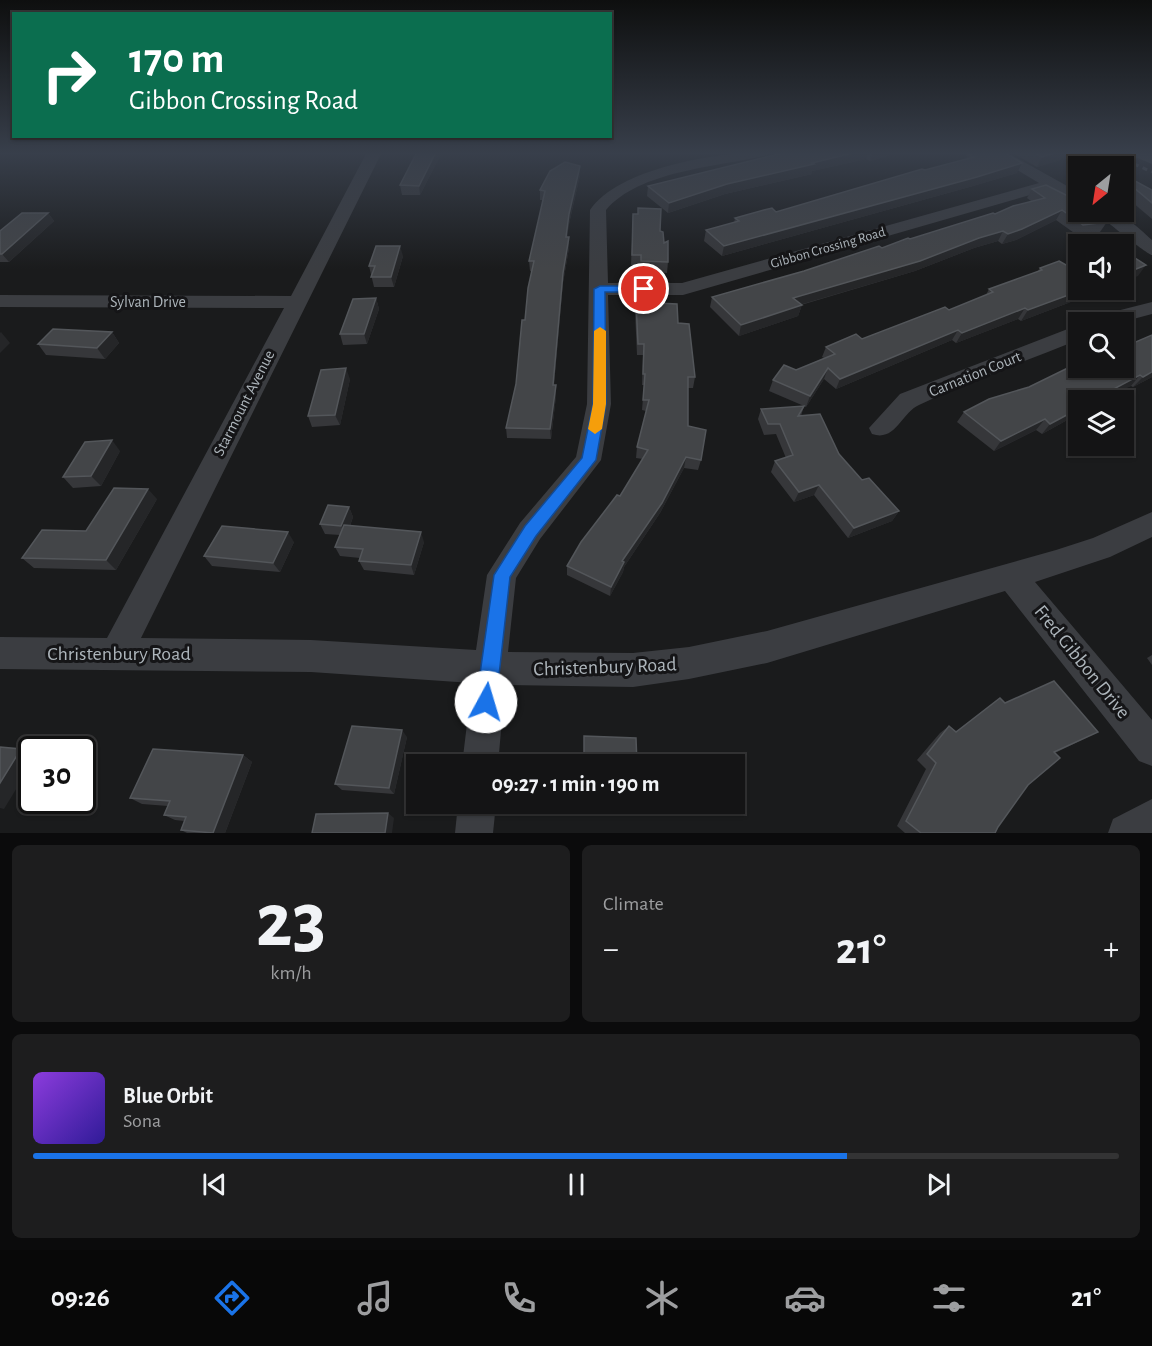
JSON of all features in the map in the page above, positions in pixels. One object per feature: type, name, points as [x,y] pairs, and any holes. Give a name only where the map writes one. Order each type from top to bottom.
[{"type":"street","name":"Starmount Avenue","points":[[116,654],[355,191]]},
{"type":"street","points":[[481,754],[502,575],[531,531],[588,460],[600,404],[598,210],[611,195],[618,191]]},
{"type":"street","name":"Gibbon Crossing Road","points":[[600,289],[683,289],[1025,191]]},
{"type":"street","points":[[1119,222],[1152,250]]},
{"type":"street","name":"Sylvan Drive","points":[[0,301],[297,302]]},
{"type":"street","points":[[1134,313],[1152,308]]},
{"type":"street","name":"Carnation Court","points":[[881,428],[908,400],[1068,336]]},
{"type":"street","name":"Christenbury Road","points":[[0,653],[311,656],[532,670],[633,670],[689,663],[767,647],[1100,548],[1152,524]]},
{"type":"street","name":"Fred Gibbon Drive","points":[[1011,576],[1152,748]]},
{"type":"street","points":[[474,833],[476,814]]},
{"type":"street","points":[[1127,833],[1152,818]]},
{"type":"building","points":[[545,191],[574,191],[566,237],[569,237],[563,273],[553,385],[556,385],[550,429],[506,428],[516,384],[522,320],[525,320],[528,288],[534,261],[529,261]]},
{"type":"building","points":[[654,191],[706,191],[669,203]]},
{"type":"building","points":[[848,191],[926,191],[724,246],[706,230],[739,221],[735,218],[764,210],[772,208],[776,212]]},
{"type":"building","points":[[1035,191],[1058,191],[1068,196],[1068,214],[1062,210],[1008,234],[1003,231],[979,238],[920,261],[793,298],[802,305],[741,325],[712,297],[804,271],[879,246],[882,248],[908,238],[995,214],[1013,206],[1045,198]]},
{"type":"building","points":[[1138,191],[1152,191],[1152,203]]},
{"type":"building","points":[[638,208],[661,209],[660,231],[663,232],[664,243],[668,241],[668,262],[641,261],[641,255],[632,255],[633,214],[638,214]]},
{"type":"building","points":[[22,213],[48,213],[0,254],[0,231]]},
{"type":"building","points":[[1079,222],[1107,222],[1083,225]]},
{"type":"building","points":[[376,246],[400,246],[391,277],[371,277],[375,266],[369,266]]},
{"type":"building","points":[[1134,257],[1146,265],[1134,270]]},
{"type":"building","points":[[1059,261],[1068,264],[1068,295],[1028,310],[1025,308],[962,333],[958,330],[840,379],[828,368],[810,396],[773,380],[784,365],[796,370],[835,354],[826,347],[856,334],[862,339],[945,307],[949,310],[993,292],[989,289],[1042,270],[1040,268]]},
{"type":"building","points":[[376,298],[364,334],[340,334],[353,299]]},
{"type":"building","points":[[636,302],[677,304],[678,323],[689,324],[695,377],[688,377],[688,426],[706,430],[701,460],[686,457],[662,503],[622,561],[624,562],[611,587],[567,566],[581,542],[617,495],[620,496],[648,450],[637,447],[649,400],[643,400],[644,344],[638,344]]},
{"type":"building","points":[[53,329],[112,332],[97,348],[38,344]]},
{"type":"building","points":[[1152,335],[1152,372],[1143,377],[1140,375],[1112,390],[1068,390],[1068,414],[1050,424],[1045,419],[1001,441],[964,412],[989,399],[1029,387],[1068,368],[1068,378],[1134,378],[1134,343]]},
{"type":"building","points":[[346,368],[335,415],[308,416],[321,370]]},
{"type":"building","points":[[804,406],[798,416],[820,414],[839,454],[862,480],[869,478],[899,511],[854,528],[819,485],[799,492],[775,461],[793,455],[780,424],[768,424],[761,409]]},
{"type":"building","points":[[112,440],[91,476],[63,477],[85,442]]},
{"type":"building","points":[[114,488],[148,489],[106,560],[22,558],[42,530],[86,531]]},
{"type":"building","points":[[328,505],[349,507],[341,526],[320,524]]},
{"type":"building","points":[[344,525],[421,532],[411,565],[359,561],[363,549],[335,547]]},
{"type":"building","points":[[222,526],[288,532],[273,563],[204,556]]},
{"type":"building","points":[[1054,681],[1098,732],[1054,752],[1060,758],[1028,785],[995,833],[921,833],[906,821],[936,763],[927,754],[949,726],[956,732],[1000,698],[1005,703]]},
{"type":"building","points":[[352,726],[402,730],[389,788],[335,784]]},
{"type":"building","points":[[584,736],[636,738],[637,754],[584,754]]},
{"type":"building","points":[[0,747],[18,749],[18,754],[0,783]]},
{"type":"building","points":[[153,749],[243,755],[213,833],[181,830],[186,817],[164,815],[170,801],[130,798]]},
{"type":"building","points":[[388,813],[385,833],[312,833],[316,814]]},
{"type":"slow traffic","points":[[595,429],[600,404],[600,331]]},
{"type":"route","points":[[486,702],[502,575],[531,531],[588,460],[600,404],[600,289],[644,289]]}]
